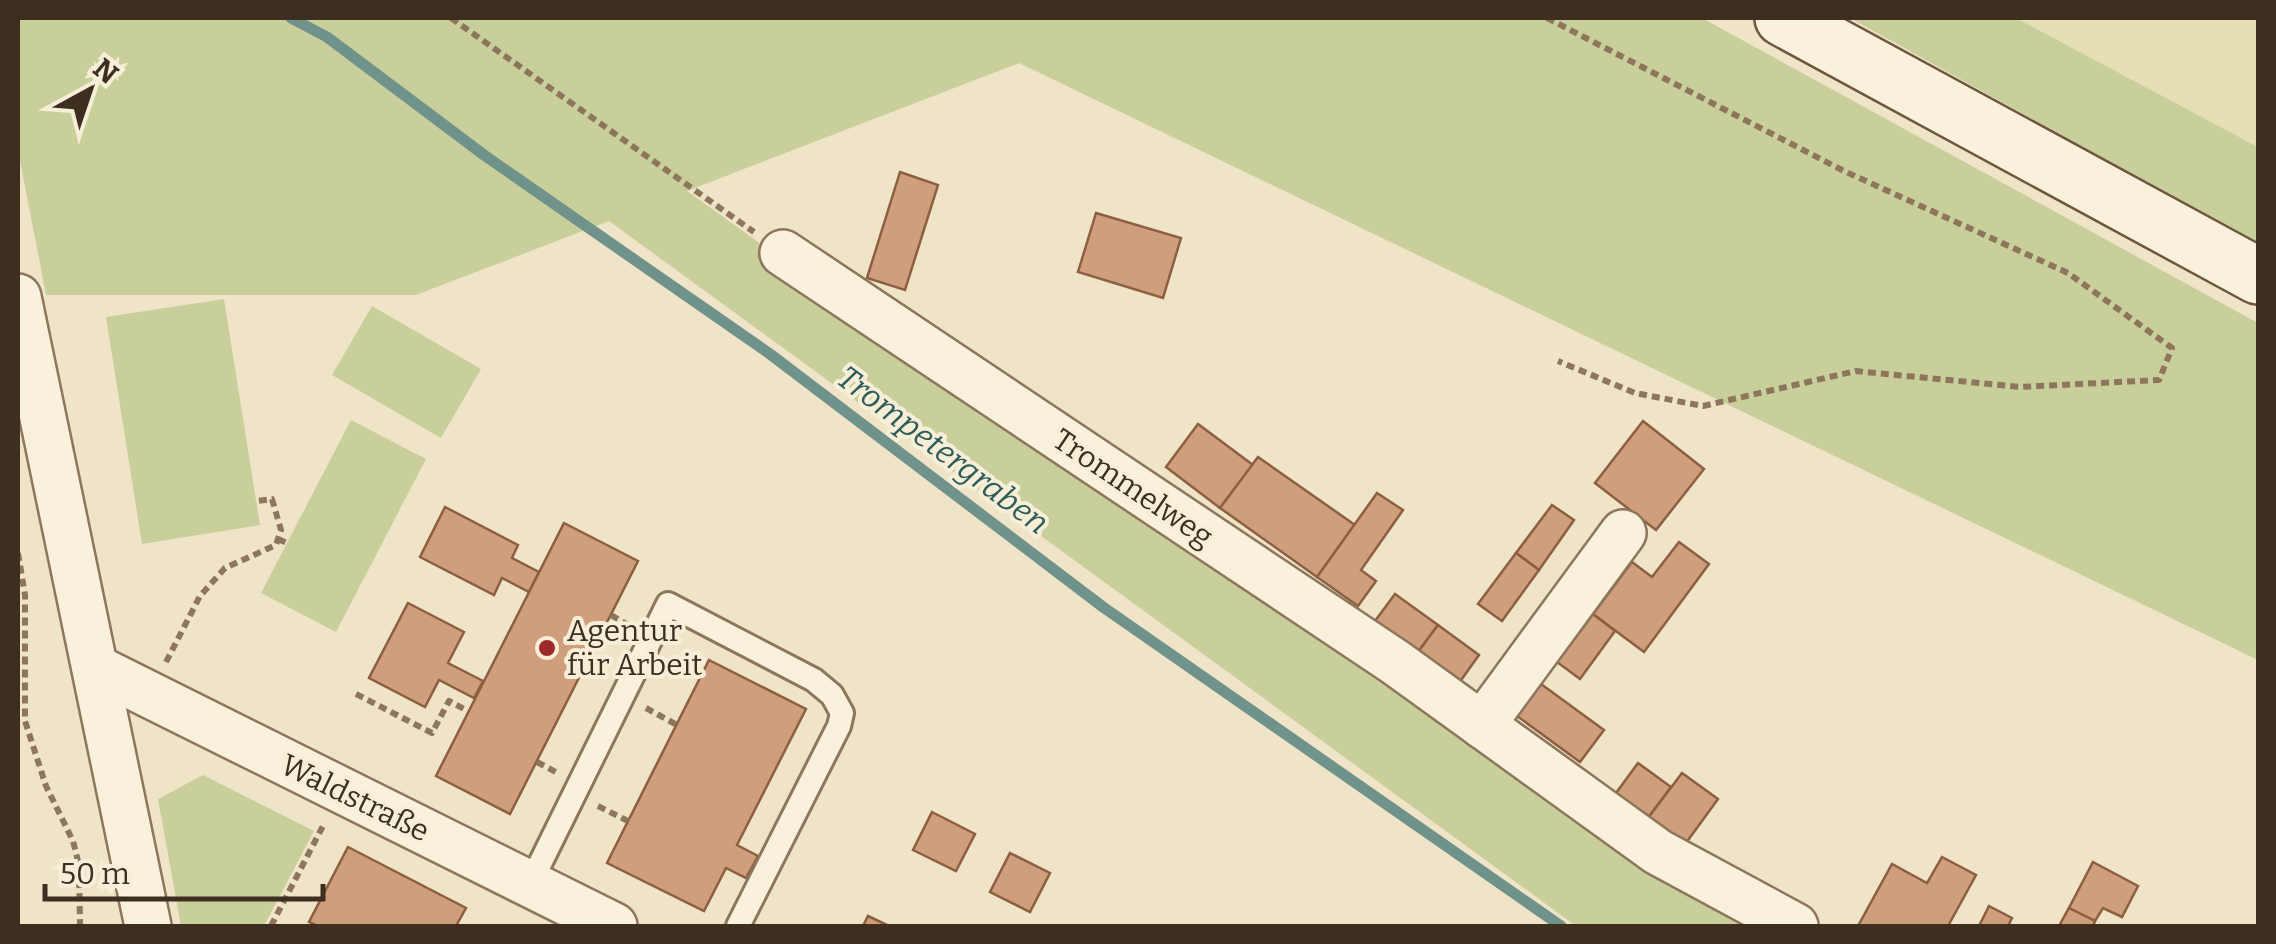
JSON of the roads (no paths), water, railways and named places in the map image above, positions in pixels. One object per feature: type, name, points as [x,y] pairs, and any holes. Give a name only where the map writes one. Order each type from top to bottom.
[{"type":"main road","points":[[1783,18],[2258,276]]},
{"type":"street","name":"Trommelweg","points":[[783,253],[1395,662],[1658,852],[1795,926]]},
{"type":"street","points":[[18,297],[148,926]]},
{"type":"street","points":[[1482,725],[1623,533]]},
{"type":"street","name":"Waldstraße","points":[[96,668],[614,926]]},
{"type":"lane","points":[[530,884],[668,604],[814,680],[832,694],[842,713],[738,926]]},
{"type":"waterway","name":"Trompetergraben","points":[[291,18],[327,37],[484,155],[770,354],[1103,607],[1561,926]]},
{"type":"place","name":"Agentur für Arbeit","points":[[547,648]]}]
